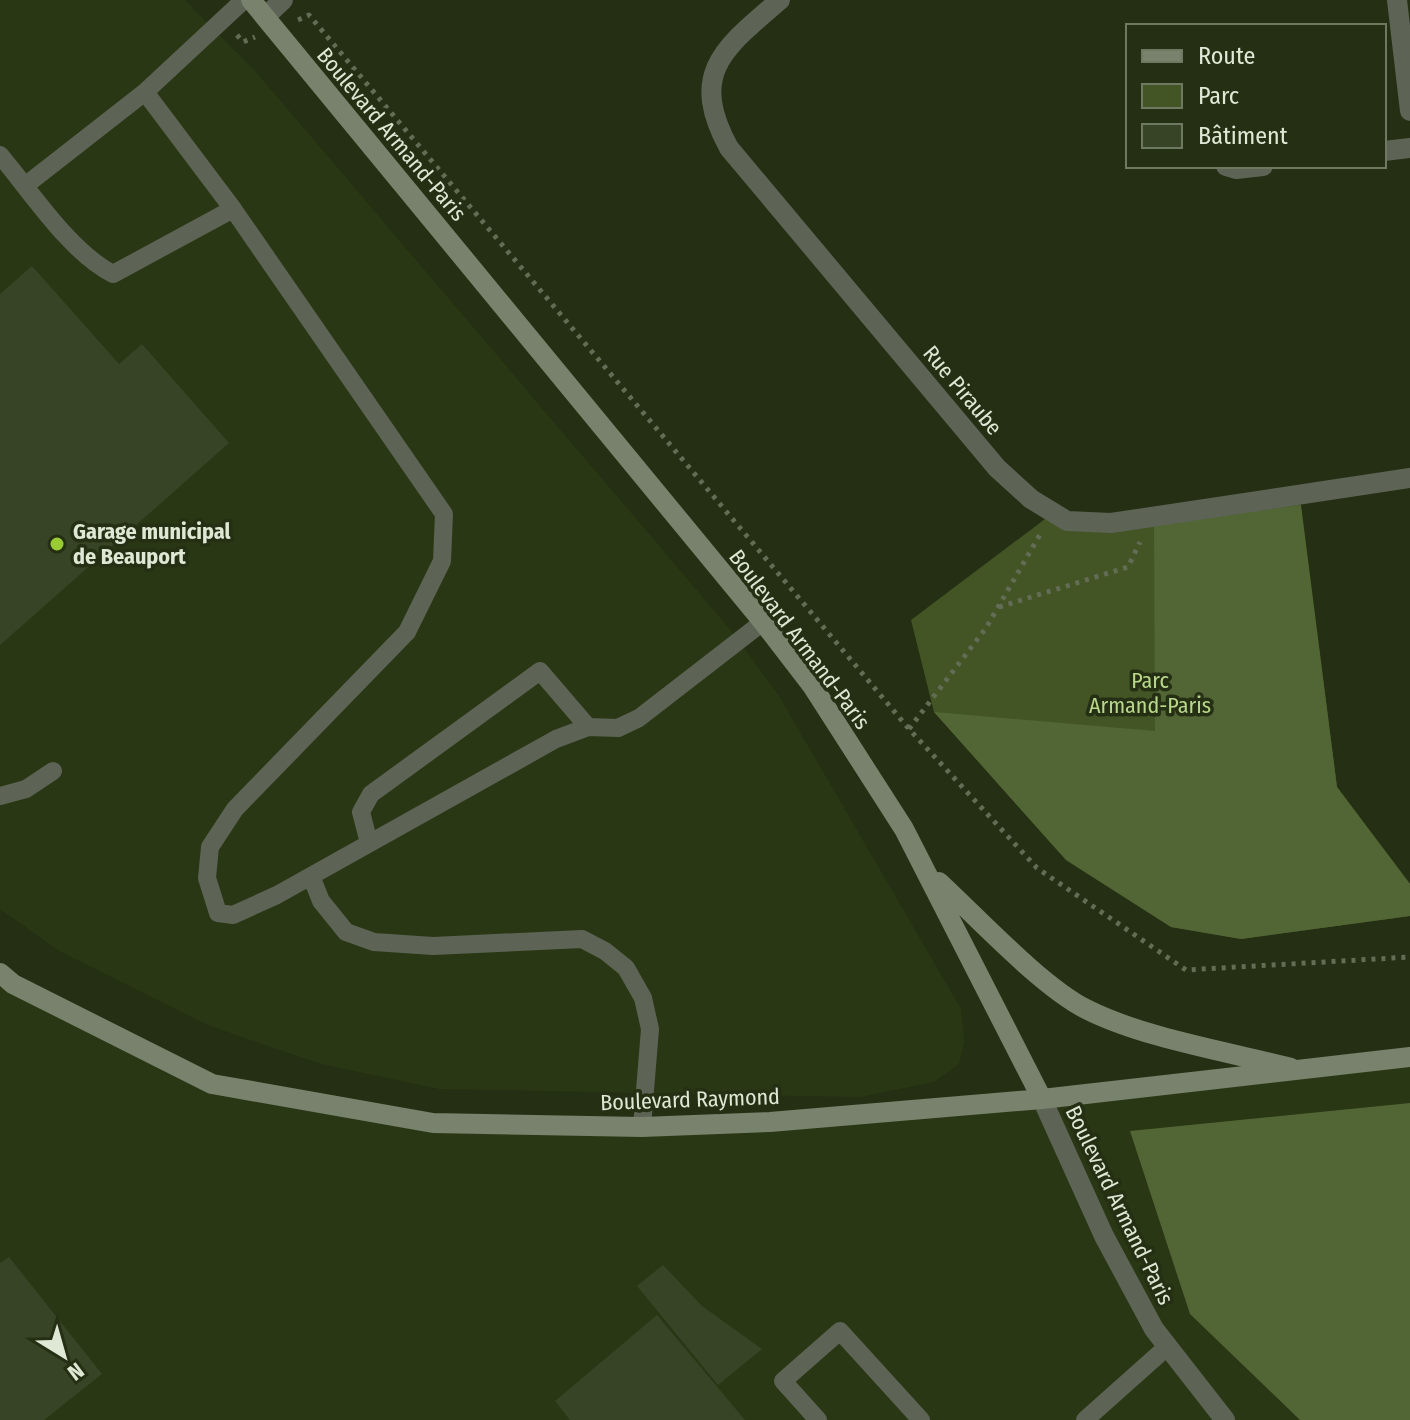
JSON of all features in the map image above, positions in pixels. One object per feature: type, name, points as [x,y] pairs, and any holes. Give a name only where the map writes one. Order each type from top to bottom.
[{"type":"street","name":"Boulevard Armand-Paris","points":[[251,0],[763,622],[813,687],[904,829],[928,873],[1042,1099],[1104,1236],[1154,1329],[1225,1420]]},
{"type":"street","points":[[266,16],[283,0]]},
{"type":"street","name":"Rue Piraube","points":[[780,0],[741,34],[715,69],[709,96],[715,123],[729,148],[997,468],[1031,499],[1067,521],[1111,523],[1410,478]]},
{"type":"street","points":[[1397,0],[1410,111]]},
{"type":"street","points":[[1386,151],[1410,148]]},
{"type":"street","points":[[928,873],[1036,971],[1085,1009],[1140,1028],[1302,1071]]},
{"type":"street","name":"Boulevard Raymond","points":[[0,973],[13,984],[212,1084],[433,1123],[642,1127],[770,1122],[1042,1099],[1410,1057]]},
{"type":"lane","points":[[26,185],[145,92],[244,0]]},
{"type":"lane","points":[[145,92],[233,209],[444,514],[442,561],[407,632],[235,809],[210,847],[207,878],[218,913],[233,915],[311,876],[556,739],[588,727],[618,728],[639,718],[763,622]]},
{"type":"lane","points":[[0,155],[91,263],[113,274],[233,209]]},
{"type":"lane","points":[[369,843],[361,812],[371,794],[540,671],[588,727]]},
{"type":"lane","points":[[0,796],[26,789],[53,771]]},
{"type":"lane","points":[[311,876],[321,901],[346,932],[374,942],[433,946],[582,939],[605,951],[626,968],[643,998],[647,1014],[650,1029],[642,1127]]},
{"type":"lane","points":[[818,1420],[783,1381],[840,1331],[921,1420]]},
{"type":"lane","points":[[1085,1420],[1168,1346]]},
{"type":"path","points":[[309,15],[909,729],[1037,868],[1186,970],[1410,957]]},
{"type":"path","points":[[909,729],[998,607],[1053,513]]},
{"type":"path","points":[[998,607],[1128,567],[1152,516]]},
{"type":"shaded area","points":[[0,0],[185,0],[256,72],[729,628],[779,696],[961,1009],[964,1042],[959,1064],[934,1082],[860,1097],[439,1089],[321,1064],[210,1026],[59,951],[0,909]]},
{"type":"shaded area","name":"Parc Armand-Paris","points":[[1301,505],[1337,787],[1410,884],[1410,916],[1241,939],[1171,927],[1066,860],[934,712],[1155,731],[1154,524]]},
{"type":"shaded area","points":[[0,973],[212,1084],[433,1123],[642,1127],[1410,1057],[1410,1420],[0,1420]]},
{"type":"shaded area","points":[[1410,1103],[1410,1420],[1300,1420],[1190,1314],[1130,1131]]},
{"type":"green space","name":"Parc Armand-Paris","points":[[1299,494],[1337,787],[1410,884],[1410,916],[1241,939],[1171,927],[1066,860],[934,712],[911,620],[1053,513],[1067,521]]},
{"type":"building","name":"Garage municipal de Beauport","points":[[32,266],[119,364],[142,344],[229,443],[0,645],[0,294]]},
{"type":"building","points":[[9,1257],[102,1374],[44,1420],[0,1420],[0,1263]]},
{"type":"building","points":[[663,1265],[702,1306],[762,1349],[718,1385],[637,1286]]},
{"type":"building","points":[[657,1315],[745,1420],[570,1420],[555,1401]]},
{"type":"place","name":"Garage municipal de Beauport","points":[[57,544]]}]
